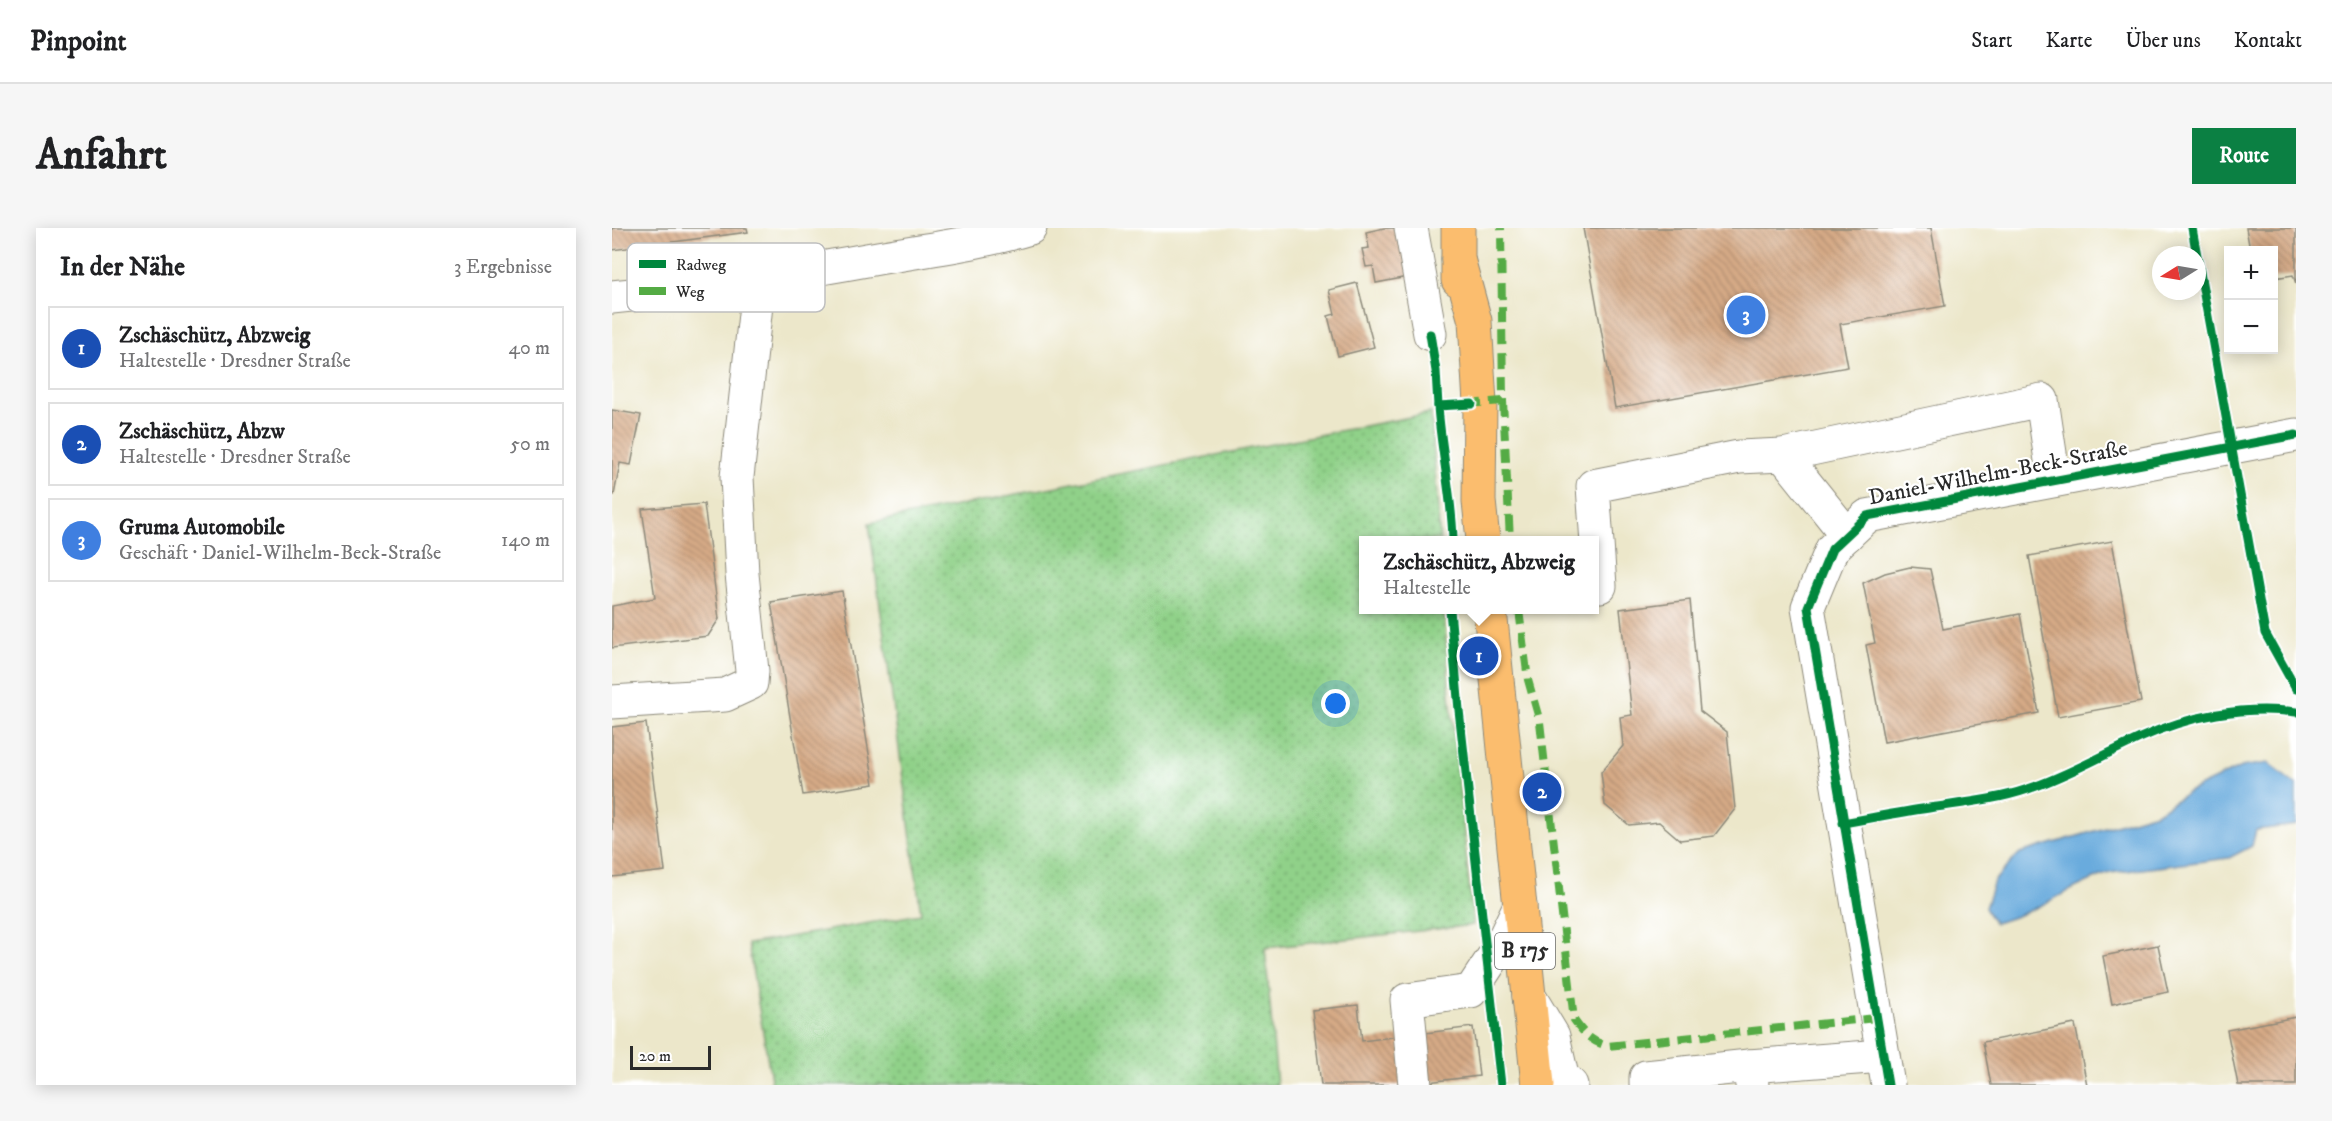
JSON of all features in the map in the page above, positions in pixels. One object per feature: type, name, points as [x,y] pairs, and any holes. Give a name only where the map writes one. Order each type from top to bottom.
[{"type":"main road","points":[[1458,243],[1464,418],[1479,501],[1483,536]]},
{"type":"main road","name":"B 175","points":[[1491,614],[1539,1085]]},
{"type":"street","points":[[825,264],[964,236],[1030,228]]},
{"type":"street","points":[[1411,228],[1430,334]]},
{"type":"street","points":[[612,297],[627,296]]},
{"type":"street","points":[[612,702],[725,695],[751,683],[752,671],[742,574],[737,477],[755,312]]},
{"type":"street","points":[[1596,536],[1593,486],[1739,457],[1783,454],[2042,400],[2054,480]]},
{"type":"street","name":"Daniel-Wilhelm-Beck-Straße","points":[[1885,1070],[1808,607],[1832,549],[1867,516],[2296,435]]},
{"type":"street","points":[[1783,454],[1847,535]]},
{"type":"street","points":[[1599,572],[1600,586]]},
{"type":"street","points":[[1415,1085],[1407,1000],[1471,991],[1500,947],[1520,905]]},
{"type":"street","points":[[1529,996],[1553,1036],[1563,1076],[1571,1085]]},
{"type":"street","points":[[1646,1085],[1646,1077],[1885,1070]]},
{"type":"green space","points":[[1431,413],[1440,536],[1359,536],[1359,614],[1444,614],[1473,925],[1265,948],[1277,1085],[772,1085],[748,944],[921,914],[869,523]]},
{"type":"water","points":[[2268,763],[2296,785],[2296,825],[2256,830],[2252,846],[2229,858],[2110,873],[2009,919],[1994,923],[1985,908],[1994,881],[2020,853],[2156,813],[2190,791],[2241,767]]},
{"type":"building","points":[[612,228],[747,228],[748,232],[665,243],[627,243],[627,248],[612,250]]},
{"type":"building","points":[[1384,228],[1403,228],[1413,276],[1376,283],[1373,266],[1366,267],[1362,249],[1369,248],[1366,232]]},
{"type":"building","points":[[1583,228],[1931,228],[1945,306],[1840,324],[1848,367],[1615,408]]},
{"type":"building","points":[[2246,228],[2296,228],[2296,284],[2293,275],[2278,277],[2278,246],[2249,246]]},
{"type":"building","points":[[1357,283],[1374,347],[1338,356],[1328,316],[1335,314],[1329,290]]},
{"type":"building","points":[[612,410],[641,415],[631,465],[620,463],[614,495],[612,495]]},
{"type":"building","points":[[704,504],[719,619],[708,636],[612,648],[612,606],[655,598],[642,509]]},
{"type":"building","points":[[2112,541],[2141,702],[2058,717],[2029,556]]},
{"type":"building","points":[[1910,567],[1930,569],[1943,629],[2020,614],[2039,713],[1884,742],[1866,645],[1875,643],[1863,583],[1885,573]]},
{"type":"building","points":[[842,591],[874,784],[803,795],[771,602]]},
{"type":"building","points":[[1690,600],[1700,711],[1727,732],[1735,809],[1714,836],[1680,840],[1659,822],[1629,825],[1605,805],[1601,772],[1623,746],[1620,717],[1632,715],[1620,609]]},
{"type":"building","points":[[646,723],[665,871],[612,877],[612,727]]},
{"type":"building","points":[[2158,945],[2168,992],[2112,1004],[2103,956]]},
{"type":"building","points":[[1358,1005],[1362,1041],[1473,1027],[1479,1076],[1401,1085],[1321,1085],[1312,1010]]},
{"type":"building","points":[[2296,1017],[2296,1085],[2238,1085],[2227,1030]]},
{"type":"building","points":[[2075,1024],[2087,1085],[1991,1085],[1983,1042]]},
{"type":"marked path","points":[[1467,404],[1503,401],[1501,228]]},
{"type":"marked path","points":[[1503,401],[1510,536]]},
{"type":"marked path","points":[[1520,614],[1528,680],[1540,722],[1574,1020],[1581,1029],[1592,1039],[1607,1046],[1876,1018]]},
{"type":"cycle path","points":[[2192,228],[2265,633],[2296,689]]},
{"type":"cycle path","points":[[1430,334],[1436,371],[1438,406],[1472,404]]},
{"type":"cycle path","points":[[1438,406],[1453,536]]},
{"type":"cycle path","points":[[1888,1085],[1808,607],[1832,549],[1867,516],[2296,435]]},
{"type":"cycle path","points":[[1450,614],[1501,1085]]},
{"type":"cycle path","points":[[1843,823],[2016,793],[2057,778],[2158,730],[2197,718],[2236,711],[2296,712]]},
{"type":"place","name":"Gruma Automobile","points":[[1746,315]]},
{"type":"place","name":"Zschäschütz, Abzweig","points":[[1479,656]]},
{"type":"place","name":"Zschäschütz, Abzw","points":[[1542,792]]}]
